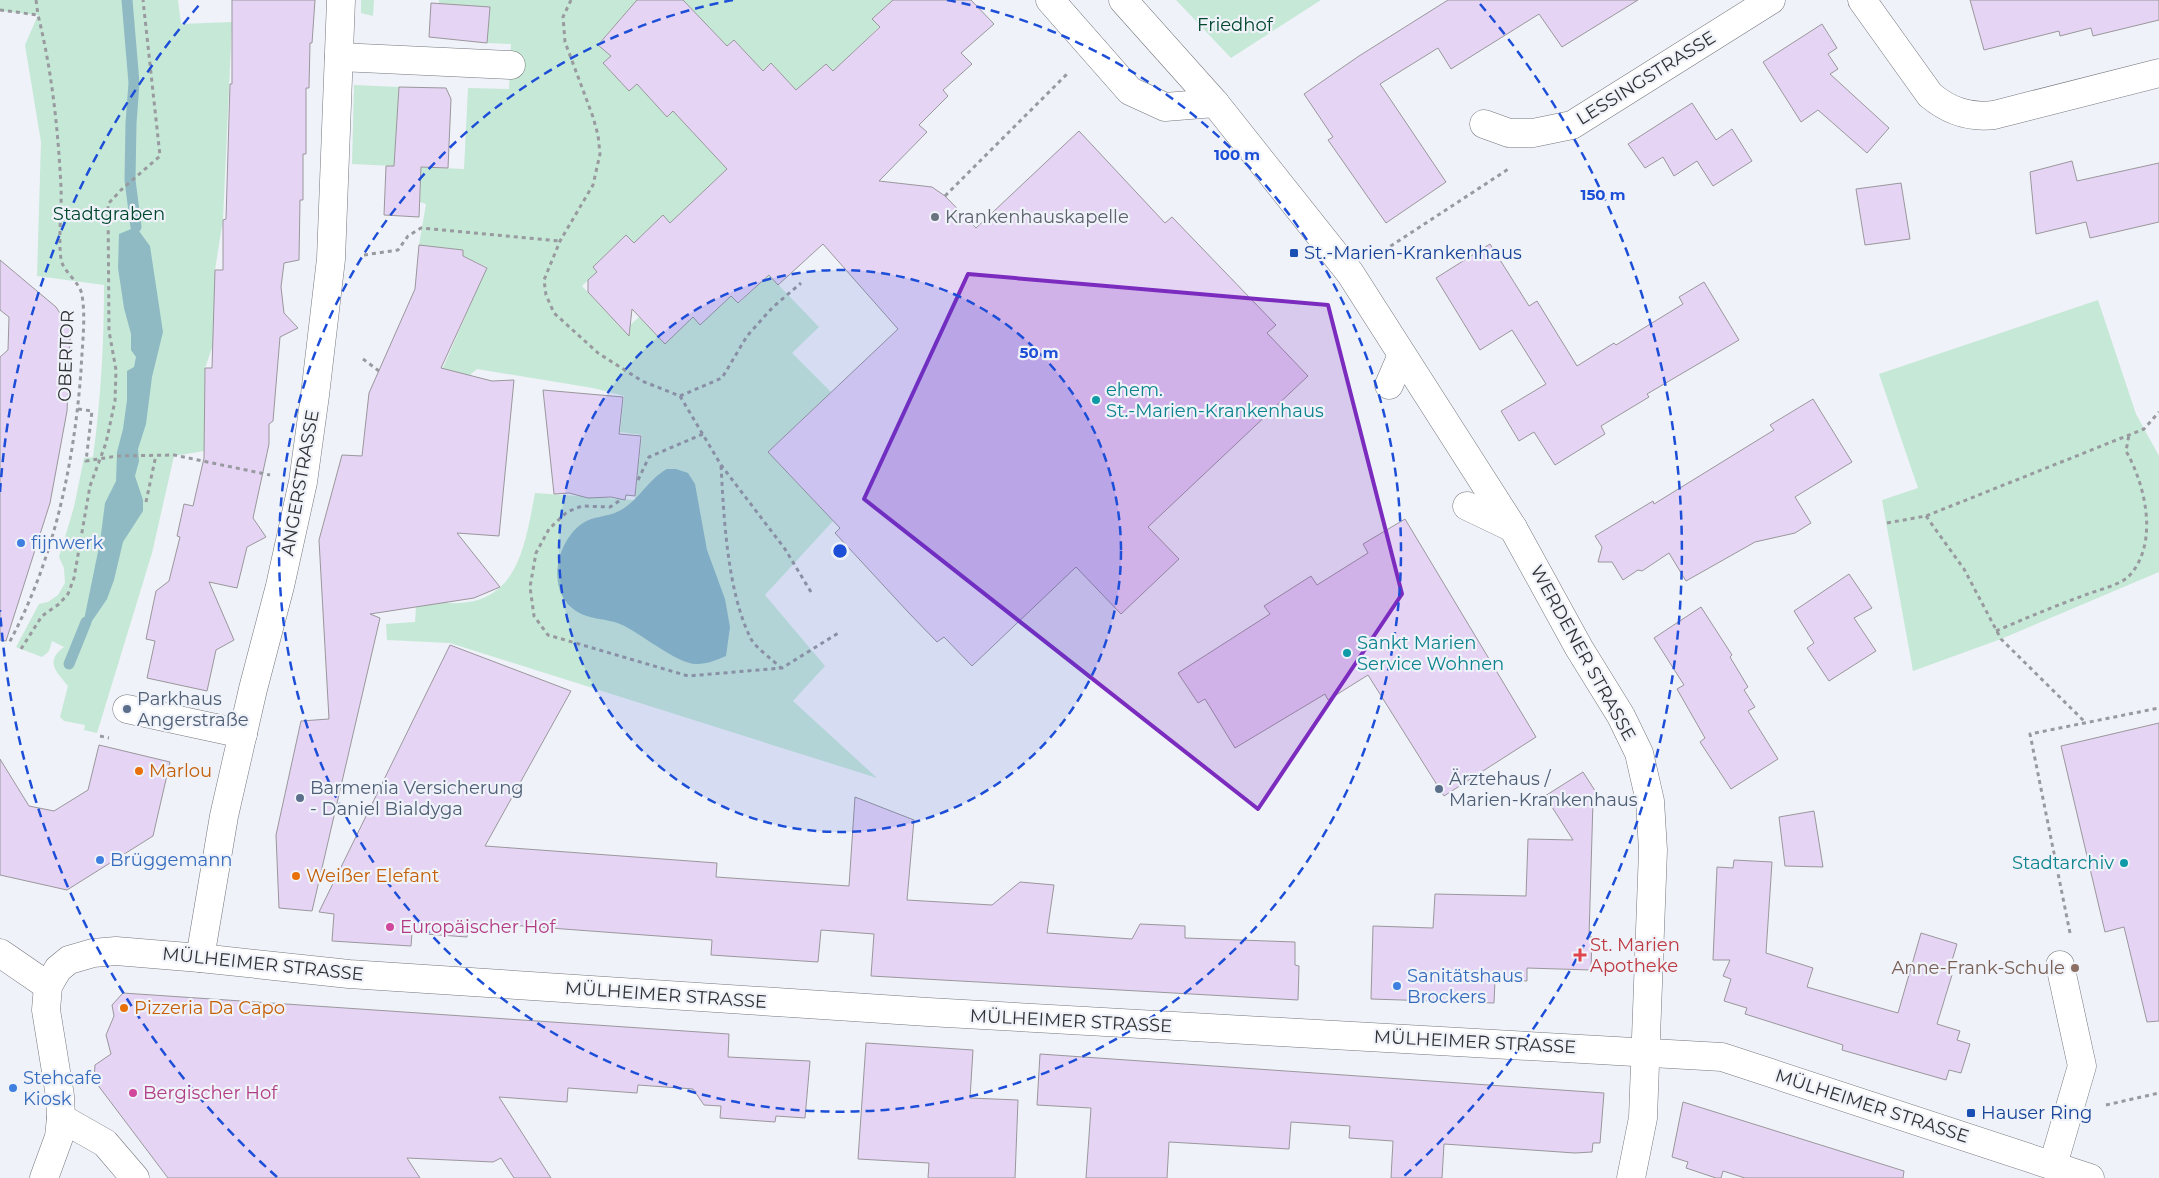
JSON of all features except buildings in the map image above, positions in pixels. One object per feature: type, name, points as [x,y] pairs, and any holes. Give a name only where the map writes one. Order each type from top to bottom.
[{"type":"street","name":"ANGERSTRASSE","points":[[200,958],[224,816],[253,690],[280,586],[303,482],[317,385],[331,259],[341,0]]},
{"type":"street","points":[[1050,0],[1130,91],[1166,108],[1215,103]]},
{"type":"street","name":"WERDENER STRASSE","points":[[1123,0],[1215,103],[1350,273],[1513,528],[1580,648],[1621,716],[1639,753],[1647,778],[1653,850],[1643,1118],[1631,1178]]},
{"type":"street","name":"LESSINGSTRASSE","points":[[1484,124],[1509,133],[1533,133],[1572,125],[1771,0]]},
{"type":"street","points":[[1862,0],[1930,95],[1943,106],[1956,112],[1980,117],[1994,115],[2159,73]]},
{"type":"street","points":[[339,57],[511,65]]},
{"type":"street","points":[[1389,385],[1402,355]]},
{"type":"street","points":[[1467,506],[1513,528]]},
{"type":"street","points":[[127,709],[243,734]]},
{"type":"street","name":"MÜLHEIMER STRASSE","points":[[48,986],[58,969],[76,957],[106,952],[148,953],[349,974],[899,1010],[1646,1051],[1722,1057],[2090,1178]]},
{"type":"street","points":[[0,953],[48,986],[46,1010],[60,1096],[61,1118],[59,1137],[44,1178]]},
{"type":"street","points":[[2053,1165],[2082,1066],[2060,965]]},
{"type":"street","points":[[61,1118],[105,1143],[135,1178]]},
{"type":"path","name":"OBERTOR","points":[[9,644],[40,575],[67,479],[78,409],[83,322],[82,293],[61,261],[61,188],[56,116],[51,77],[36,0]]},
{"type":"path","points":[[21,649],[42,616],[59,604],[68,594],[80,552],[90,486],[111,426],[116,383],[115,360],[110,342],[108,204],[160,156],[143,0]]},
{"type":"path","points":[[571,0],[563,17],[565,42],[593,117],[598,135],[600,154],[593,185],[560,241],[544,280],[546,295],[554,313],[598,353],[642,381],[680,396],[721,465],[785,548],[811,592]]},
{"type":"path","points":[[0,10],[38,15]]},
{"type":"path","points":[[945,196],[1093,49]]},
{"type":"path","points":[[1350,273],[1515,164]]},
{"type":"path","points":[[331,259],[398,250],[408,236],[421,228],[560,241]]},
{"type":"path","points":[[680,396],[722,378],[748,336],[773,307],[801,283]]},
{"type":"path","points":[[363,359],[379,371]]},
{"type":"path","points":[[78,409],[92,411],[86,461],[117,456],[174,455],[303,482]]},
{"type":"path","points":[[1887,523],[1926,516],[2144,429],[2159,412]]},
{"type":"path","points":[[638,480],[649,457],[702,434]]},
{"type":"path","points":[[2129,435],[2126,451],[2141,477],[2151,504]]},
{"type":"path","points":[[146,502],[156,455]]},
{"type":"path","points":[[721,465],[726,544],[742,614],[752,640],[782,668]]},
{"type":"path","points":[[619,501],[610,508],[582,506],[567,512],[549,529],[536,553],[530,587],[534,616],[548,635],[688,676],[782,668],[840,632]]},
{"type":"path","points":[[2151,513],[2152,538]]},
{"type":"path","points":[[1926,516],[1964,569],[2001,639],[2086,723]]},
{"type":"path","points":[[1996,630],[2127,579],[2144,560],[2149,546]]},
{"type":"path","points":[[2060,965],[2076,962],[2030,734],[2159,708]]},
{"type":"path","points":[[2069,1113],[2159,1093]]},
{"type":"highlighted area","points":[[968,274],[1328,305],[1402,594],[1258,809],[864,499]]},
{"type":"green space","name":"Stadtgraben","points":[[0,0],[178,0],[181,24],[232,22],[223,219],[215,270],[214,342],[205,368],[204,451],[174,456],[152,553],[97,733],[84,730],[85,725],[64,721],[60,717],[68,686],[54,667],[54,662],[58,652],[64,647],[52,641],[49,651],[42,657],[16,647],[39,604],[48,602],[58,595],[65,583],[64,568],[59,557],[74,507],[84,458],[93,457],[102,371],[104,285],[37,276],[41,142],[25,45],[38,15],[2,11],[0,10]]},
{"type":"green space","points":[[361,0],[374,0],[373,16],[361,13]]},
{"type":"green space","points":[[439,0],[663,0],[624,15],[598,44],[611,56],[603,63],[629,91],[637,84],[667,116],[673,111],[735,177],[670,223],[663,216],[634,243],[626,235],[593,267],[597,272],[582,286],[624,331],[639,317],[665,344],[693,317],[731,296],[739,303],[769,275],[819,327],[792,353],[831,392],[768,452],[833,521],[765,595],[825,666],[793,701],[877,778],[450,643],[387,640],[386,624],[415,622],[417,591],[449,603],[472,602],[490,595],[504,584],[522,552],[535,493],[635,500],[642,435],[620,432],[624,396],[593,388],[477,369],[464,380],[442,370],[487,267],[463,256],[463,250],[419,245],[426,204],[420,202],[421,167],[464,169],[468,88],[509,89],[511,44],[487,43],[490,7],[439,4]]},
{"type":"green space","points":[[669,0],[893,0],[873,19],[879,27],[851,54],[858,63],[796,90],[771,63],[763,71],[734,40],[727,46],[699,17],[691,24]]},
{"type":"green space","name":"Friedhof","points":[[1176,0],[1321,0],[1231,58]]},
{"type":"green space","points":[[354,85],[399,87],[394,166],[352,164]]},
{"type":"green space","points":[[2098,300],[2136,414],[2159,456],[2159,572],[2001,639],[1913,671],[1882,500],[1918,488],[1879,374]]},
{"type":"water","name":"Stadtgraben","points":[[136,227],[150,246],[163,332],[152,377],[146,424],[138,449],[139,461],[135,476],[143,500],[143,511],[123,542],[114,580],[107,599],[90,624],[84,620],[100,542],[105,503],[116,481],[117,452],[123,429],[127,400],[127,371],[134,367],[136,357],[131,350],[131,334],[124,308],[118,268],[119,234]]},
{"type":"water","points":[[667,469],[676,469],[688,473],[695,484],[707,550],[725,599],[730,627],[726,656],[712,662],[689,663],[669,654],[620,624],[581,614],[566,602],[560,591],[557,579],[561,553],[574,531],[587,521],[615,513],[626,507],[654,479]]},
{"type":"waterway","points":[[127,0],[134,83],[130,180],[136,227]]},
{"type":"waterway","name":"Stadtgraben","points":[[69,664],[86,622]]},
{"type":"place","name":"Krankenhauskapelle","points":[[935,217]]},
{"type":"place","name":"St.-Marien-Krankenhaus","points":[[1294,253]]},
{"type":"place","name":"ehem. St.-Marien-Krankenhaus","points":[[1096,400]]},
{"type":"place","name":"fijnwerk","points":[[21,543]]},
{"type":"place","name":"Sankt Marien Service Wohnen","points":[[1347,653]]},
{"type":"place","name":"Parkhaus Angerstraße","points":[[127,709]]},
{"type":"place","name":"Marlou","points":[[139,771]]},
{"type":"place","name":"Ärztehaus / Marien-Krankenhaus","points":[[1439,789]]},
{"type":"place","name":"Barmenia Versicherung - Daniel Bialdyga","points":[[300,798]]},
{"type":"place","name":"Brüggemann","points":[[100,860]]},
{"type":"place","name":"Stadtarchiv","points":[[2124,863]]},
{"type":"place","name":"Weißer Elefant","points":[[296,876]]},
{"type":"place","name":"Europäischer Hof","points":[[390,927]]},
{"type":"place","name":"St. Marien Apotheke","points":[[1580,955]]},
{"type":"place","name":"Anne-Frank-Schule","points":[[2075,968]]},
{"type":"place","name":"Sanitätshaus Brockers","points":[[1397,986]]},
{"type":"place","name":"Pizzeria Da Capo","points":[[124,1008]]},
{"type":"place","name":"Stehcafe Kiosk","points":[[13,1088]]},
{"type":"place","name":"Bergischer Hof","points":[[133,1093]]},
{"type":"place","name":"Hauser Ring","points":[[1971,1113]]}]
